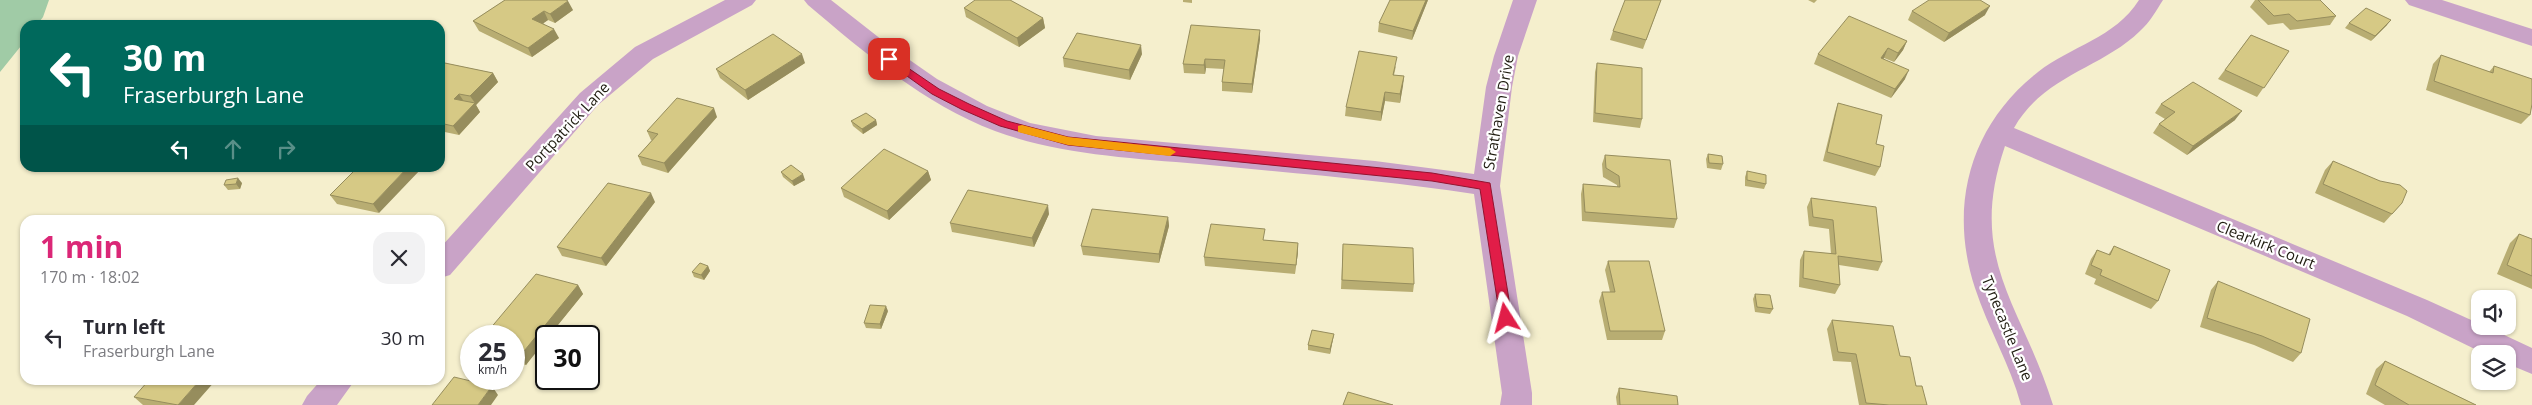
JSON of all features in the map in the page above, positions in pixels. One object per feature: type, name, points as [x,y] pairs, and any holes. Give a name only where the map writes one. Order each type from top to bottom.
[{"type":"street","name":"Portpatrick Lane","points":[[445,261],[589,99],[606,83],[644,53],[744,0]]},
{"type":"street","points":[[816,0],[904,70],[936,91],[1004,124],[1038,134],[1111,147],[1432,177],[1486,186]]},
{"type":"street","name":"Strathaven Drive","points":[[1516,405],[1517,393],[1486,186],[1499,87],[1506,56],[1525,0]]},
{"type":"street","name":"Tynecastle Lane","points":[[2037,405],[2029,376],[1989,288],[1980,252],[1977,215],[1979,186],[1985,159],[1998,132],[2017,103],[2049,76],[2120,37],[2151,0]]},
{"type":"street","points":[[2417,0],[2475,9],[2532,38]]},
{"type":"street","name":"Clearkirk Court","points":[[1998,132],[2408,304],[2532,362]]},
{"type":"street","points":[[318,405],[336,385]]},
{"type":"green space","points":[[0,0],[49,0],[41,20],[20,20],[20,47],[0,72]]},
{"type":"building","points":[[505,0],[568,1],[550,14],[544,11],[532,19],[554,29],[528,48],[473,21]]},
{"type":"building","points":[[975,0],[1010,0],[1043,18],[1017,38],[964,8]]},
{"type":"building","points":[[1390,0],[1426,0],[1413,31],[1379,23]]},
{"type":"building","points":[[1625,0],[1661,0],[1646,40],[1613,31]]},
{"type":"building","points":[[1929,0],[1980,0],[1990,6],[1949,33],[1912,11]]},
{"type":"building","points":[[2258,0],[2320,0],[2336,16],[2297,21],[2289,14],[2274,16]]},
{"type":"building","points":[[2366,8],[2391,20],[2375,36],[2349,23]]},
{"type":"building","points":[[1849,16],[1907,41],[1898,53],[1888,48],[1881,58],[1909,70],[1895,89],[1818,54]]},
{"type":"building","points":[[1191,25],[1260,30],[1252,84],[1222,82],[1225,60],[1205,59],[1204,65],[1183,64]]},
{"type":"building","points":[[1077,33],[1141,45],[1129,70],[1063,58]]},
{"type":"building","points":[[773,34],[802,54],[745,90],[716,69]]},
{"type":"building","points":[[2251,35],[2289,51],[2264,88],[2225,70]]},
{"type":"building","points":[[1359,51],[1397,57],[1393,75],[1404,76],[1400,94],[1385,92],[1381,112],[1346,107]]},
{"type":"building","points":[[2441,55],[2493,73],[2494,66],[2532,79],[2530,115],[2434,81]]},
{"type":"building","points":[[445,63],[493,73],[470,96],[459,94],[454,99],[475,103],[453,126],[445,124]]},
{"type":"building","points":[[1597,63],[1642,68],[1642,119],[1595,113]]},
{"type":"building","points":[[2193,82],[2242,111],[2193,146],[2159,124],[2175,112],[2161,104]]},
{"type":"building","points":[[677,98],[714,108],[664,163],[638,156],[658,134],[647,131]]},
{"type":"building","points":[[1838,103],[1882,115],[1876,144],[1884,146],[1880,167],[1827,152]]},
{"type":"building","points":[[866,113],[876,120],[862,129],[851,121]]},
{"type":"building","points":[[884,149],[928,171],[887,211],[841,188]]},
{"type":"building","points":[[1708,154],[1722,156],[1723,164],[1709,163]]},
{"type":"building","points":[[1605,155],[1670,160],[1677,219],[1585,212],[1583,184],[1620,187],[1619,176],[1606,168]]},
{"type":"building","points":[[2333,161],[2380,181],[2400,185],[2407,191],[2402,203],[2392,214],[2323,184]]},
{"type":"building","points":[[791,165],[803,174],[792,181],[781,172]]},
{"type":"building","points":[[1747,171],[1766,175],[1766,184],[1747,180]]},
{"type":"building","points":[[353,172],[403,172],[373,204],[330,195]]},
{"type":"building","points":[[238,178],[236,184],[224,185],[226,180]]},
{"type":"building","points":[[608,183],[651,193],[601,258],[557,247]]},
{"type":"building","points":[[968,190],[1048,205],[1032,238],[950,223]]},
{"type":"building","points":[[1811,198],[1876,207],[1882,262],[1838,256],[1840,285],[1803,278],[1804,251],[1836,254],[1833,220],[1813,217]]},
{"type":"building","points":[[1092,209],[1168,217],[1159,254],[1081,246]]},
{"type":"building","points":[[1211,224],[1265,229],[1263,240],[1298,243],[1296,265],[1204,257]]},
{"type":"building","points":[[2519,234],[2532,239],[2532,276],[2507,265]]},
{"type":"building","points":[[1343,244],[1413,248],[1414,284],[1342,280]]},
{"type":"building","points":[[2114,246],[2170,270],[2158,301],[2100,275],[2102,270],[2091,265],[2097,250],[2110,255]]},
{"type":"building","points":[[1608,261],[1649,261],[1665,331],[1610,331],[1602,292],[1615,292]]},
{"type":"building","points":[[700,263],[708,266],[701,275],[692,272]]},
{"type":"building","points":[[536,274],[578,285],[545,325],[535,325],[535,338],[525,350],[525,325],[493,325]]},
{"type":"building","points":[[2218,281],[2310,319],[2301,353],[2262,336],[2207,318]]},
{"type":"building","points":[[1755,294],[1770,295],[1773,309],[1757,307]]},
{"type":"building","points":[[870,305],[886,306],[880,324],[864,323]]},
{"type":"building","points":[[1832,320],[1893,326],[1900,356],[1910,357],[1916,386],[1922,386],[1927,405],[1866,403],[1856,354],[1838,352]]},
{"type":"building","points":[[1312,330],[1334,334],[1330,349],[1308,345]]},
{"type":"building","points":[[2385,361],[2476,405],[2409,405],[2375,385]]},
{"type":"building","points":[[454,377],[460,378],[460,390],[489,390],[478,405],[432,405]]},
{"type":"building","points":[[145,385],[196,385],[178,405],[134,397]]},
{"type":"building","points":[[1619,388],[1677,396],[1678,405],[1620,405]]},
{"type":"building","points":[[1348,392],[1393,405],[1343,405]]},
{"type":"slow traffic","points":[[1022,129],[1068,141],[1170,152]]},
{"type":"route","points":[[889,59],[936,91],[1004,124],[1068,141],[1111,147],[1432,177],[1486,186],[1506,318]]}]
